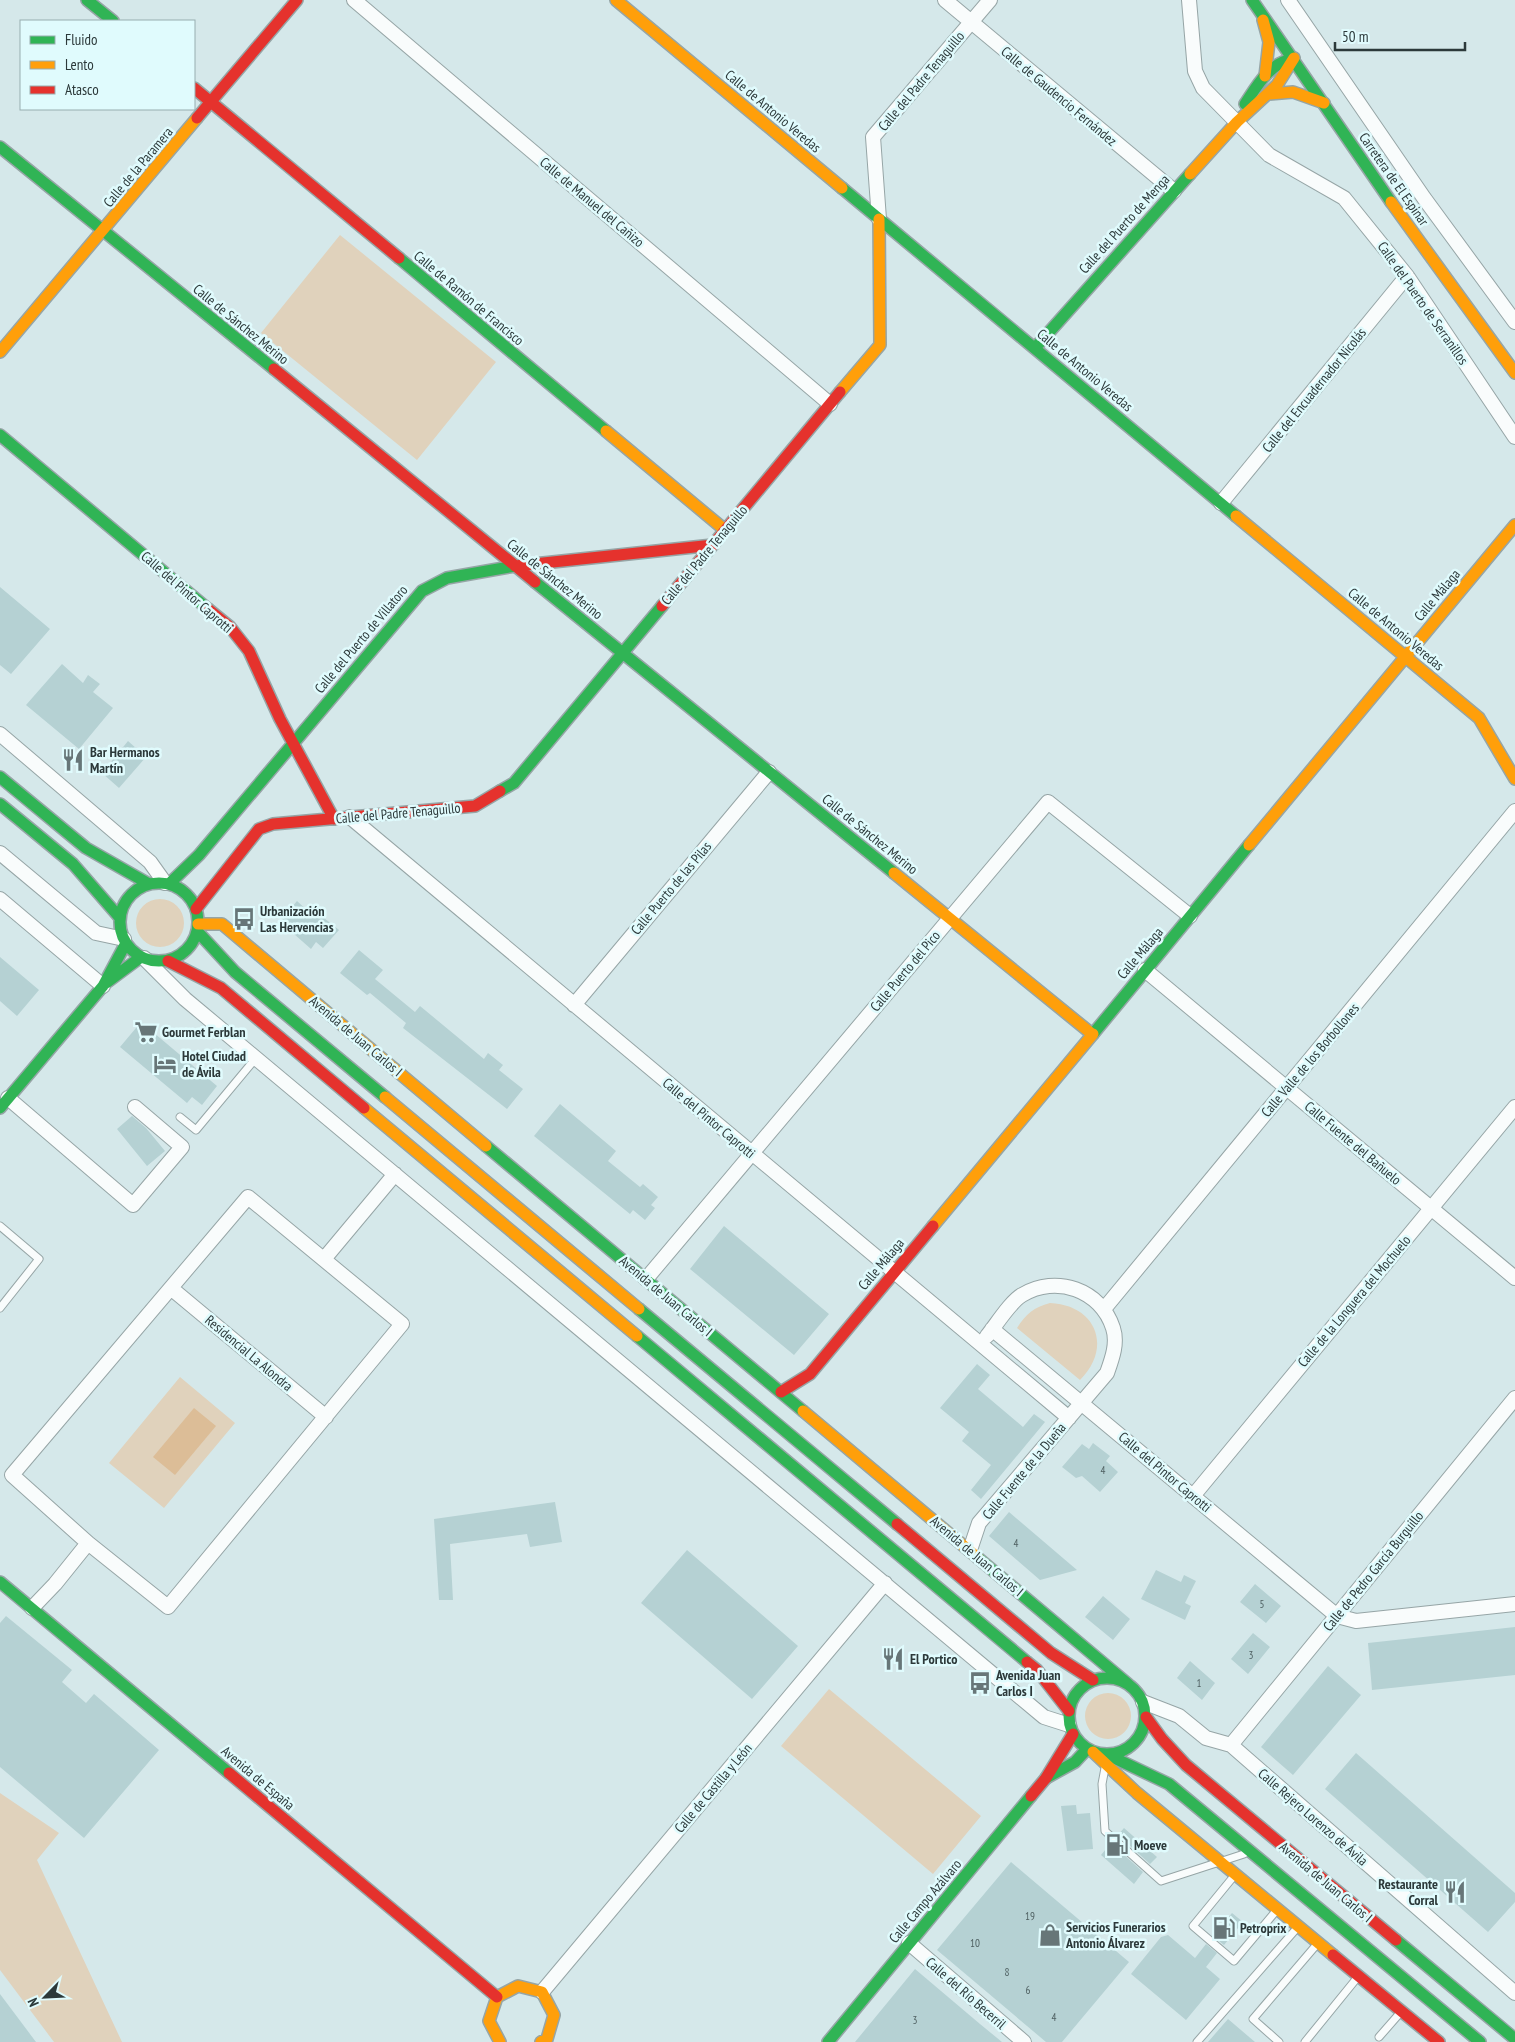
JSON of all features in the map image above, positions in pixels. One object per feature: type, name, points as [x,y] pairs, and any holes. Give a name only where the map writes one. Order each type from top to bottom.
[{"type":"main road","points":[[87,0],[112,20]]},
{"type":"main road","name":"Calle de la Paramera","points":[[0,352],[297,0]]},
{"type":"main road","name":"Calle de Antonio Veredas","points":[[616,0],[1479,718],[1515,779]]},
{"type":"main road","name":"Carretera de El Espinar","points":[[1252,0],[1294,58],[1400,215],[1515,373]]},
{"type":"main road","name":"Calle del Puerto de Menga","points":[[1261,11],[1269,42],[1265,76]]},
{"type":"main road","name":"Calle del Puerto de Menga","points":[[1034,348],[1237,122],[1269,94],[1288,73],[1294,58],[1286,59],[1265,76],[1245,104],[1237,122]]},
{"type":"main road","name":"Calle de Ramón de Francisco","points":[[195,89],[725,530]]},
{"type":"main road","points":[[1269,94],[1292,92],[1324,103]]},
{"type":"main road","name":"Calle de Sánchez Merino","points":[[0,147],[1092,1034]]},
{"type":"main road","name":"Calle del Padre Tenaguillo","points":[[196,909],[259,830],[273,824],[475,806],[514,783],[880,345],[879,218]]},
{"type":"main road","name":"Calle del Pintor Caprotti","points":[[0,435],[230,627],[249,651],[292,744],[334,818]]},
{"type":"main road","name":"Calle Málaga","points":[[781,1392],[810,1374],[1515,525]]},
{"type":"main road","name":"Calle del Puerto de Villatoro","points":[[167,884],[199,855],[422,591],[446,578],[516,566],[713,545]]},
{"type":"main road","points":[[0,777],[86,848],[149,884]]},
{"type":"main road","points":[[0,804],[73,864],[120,918],[125,941],[142,958],[168,961],[222,988],[1037,1670],[1069,1710]]},
{"type":"main road","points":[[120,918],[125,903],[135,891],[149,884],[167,884],[186,893],[196,909],[198,928],[187,950],[168,961]]},
{"type":"main road","name":"Avenida de Juan Carlos I","points":[[198,928],[222,924],[1128,1684]]},
{"type":"main road","name":"Avenida de Juan Carlos I","points":[[198,928],[235,972],[1051,1653],[1093,1680]]},
{"type":"main road","points":[[103,986],[125,941]]},
{"type":"main road","points":[[4,1103],[103,986],[142,958]]},
{"type":"main road","name":"Avenida de España","points":[[0,1582],[497,1997]]},
{"type":"main road","points":[[1107,1759],[1127,1750],[1141,1736],[1146,1717],[1143,1702],[1128,1684],[1111,1678],[1093,1680],[1076,1692],[1069,1710],[1071,1729],[1090,1751],[1107,1759],[1137,1792],[1439,2042]]},
{"type":"main road","name":"Avenida de Juan Carlos I","points":[[1146,1717],[1162,1739],[1186,1765],[1515,2039]]},
{"type":"main road","name":"Calle Campo Azálvaro","points":[[828,2042],[1046,1778],[1071,1729]]},
{"type":"main road","name":"Calle Campo Azálvaro","points":[[1046,1778],[1076,1762],[1090,1751]]},
{"type":"main road","name":"Avenida de Juan Carlos I","points":[[1107,1759],[1169,1784],[1480,2042]]},
{"type":"main road","points":[[500,2042],[489,2021],[497,1997],[518,1986],[542,1992],[554,2015],[546,2041]]},
{"type":"street","name":"Calle de Manuel del Cañizo","points":[[354,0],[830,404]]},
{"type":"street","name":"Calle de Gaudencio Fernández","points":[[945,0],[1174,191]]},
{"type":"street","name":"Calle del Padre Tenaguillo","points":[[879,218],[874,137],[990,0]]},
{"type":"street","name":"Calle del Puerto de Serranillos","points":[[1189,0],[1195,71],[1203,88],[1269,155],[1344,198],[1407,276],[1515,437]]},
{"type":"street","points":[[1288,0],[1424,198],[1515,322]]},
{"type":"street","name":"Calle del Encuadernador Nicolás","points":[[1221,503],[1407,276]]},
{"type":"street","points":[[0,734],[150,862],[167,884]]},
{"type":"street","name":"Calle Puerto de las Pilas","points":[[574,1005],[769,772]]},
{"type":"street","name":"Calle Puerto del Pico","points":[[646,1279],[1048,802],[1190,916]]},
{"type":"street","name":"Calle Valle de los Borbollones","points":[[1104,1309],[1515,811]]},
{"type":"street","name":"Calle del Pintor Caprotti","points":[[350,817],[1069,1418]]},
{"type":"street","points":[[0,853],[96,933],[125,941]]},
{"type":"street","points":[[0,900],[103,986]]},
{"type":"street","points":[[142,958],[185,999],[1044,1717],[1071,1729]]},
{"type":"street","name":"Calle Fuente del Bañuelo","points":[[1145,970],[1515,1278]]},
{"type":"street","points":[[4,1103],[133,1205],[182,1147],[135,1107]]},
{"type":"street","name":"Calle de la Longuera del Mochuelo","points":[[1193,1496],[1515,1107]]},
{"type":"street","points":[[324,1260],[395,1174]]},
{"type":"street","points":[[248,1196],[324,1260],[402,1324],[168,1607],[88,1543],[12,1475],[172,1289],[248,1196]]},
{"type":"street","points":[[980,1344],[1021,1295],[1050,1284],[1080,1289],[1104,1309]]},
{"type":"street","name":"Residencial La Alondra","points":[[172,1289],[326,1417]]},
{"type":"street","name":"Calle Fuente de la Dueña","points":[[970,1550],[979,1523],[1107,1373],[1115,1352],[1114,1329],[1104,1309]]},
{"type":"street","name":"Calle del Pintor Caprotti","points":[[992,1329],[1337,1616]]},
{"type":"street","name":"Calle de Pedro García Burguillo","points":[[1231,1745],[1515,1398]]},
{"type":"street","name":"Calle Fuente de la Dueña","points":[[953,1536],[979,1523]]},
{"type":"street","points":[[32,1608],[55,1584],[88,1543]]},
{"type":"street","name":"Calle de Castilla y León","points":[[542,1992],[885,1584]]},
{"type":"street","points":[[1337,1616],[1356,1621],[1515,1604]]},
{"type":"street","name":"Calle Rejero Lorenzo de Ávila","points":[[1143,1702],[1179,1716],[1206,1738],[1231,1745],[1515,1993]]},
{"type":"street","name":"Calle del Río Becerril","points":[[909,1944],[1024,2042]]},
{"type":"lane","points":[[180,1118],[196,1130],[256,1058]]},
{"type":"lane","points":[[0,1226],[39,1259],[0,1308]]},
{"type":"lane","points":[[1107,1759],[1102,1784],[1106,1830],[1161,1880],[1250,1852]]},
{"type":"lane","points":[[1236,1874],[1193,1926],[1234,1961],[1278,1909]]},
{"type":"lane","points":[[1197,2042],[1299,1926]]},
{"type":"lane","points":[[1279,2042],[1253,2019],[1319,1943]]},
{"type":"lane","points":[[1305,2042],[1359,1976]]},
{"type":"lane","points":[[1379,2037],[1401,2011]]},
{"type":"shaded area","points":[[340,235],[496,362],[417,460],[261,333]]},
{"type":"shaded area","points":[[155,899],[165,899],[174,903],[180,909],[183,914],[183,932],[174,943],[165,947],[155,947],[146,943],[140,937],[136,928],[136,918],[140,909],[146,903]]},
{"type":"shaded area","points":[[1050,1303],[1079,1311],[1095,1330],[1096,1354],[1090,1367],[1080,1380],[1017,1328],[1031,1312]]},
{"type":"shaded area","points":[[180,1377],[235,1423],[164,1508],[109,1463]]},
{"type":"shaded area","points":[[194,1408],[216,1426],[175,1475],[153,1457]]},
{"type":"shaded area","points":[[829,1689],[981,1816],[933,1874],[781,1746]]},
{"type":"shaded area","points":[[1108,1693],[1121,1697],[1127,1703],[1131,1716],[1127,1729],[1121,1735],[1108,1739],[1095,1735],[1089,1729],[1085,1716],[1089,1703],[1095,1697]]},
{"type":"shaded area","points":[[0,1793],[59,1833],[37,1860],[122,2042],[54,2042],[0,1970]]},
{"type":"building","points":[[0,587],[50,629],[11,674],[0,665]]},
{"type":"building","points":[[62,664],[83,683],[88,675],[100,684],[93,692],[113,708],[79,749],[26,705]]},
{"type":"building","points":[[128,741],[146,757],[119,788],[102,773]]},
{"type":"building","points":[[297,901],[310,913],[314,910],[339,930],[323,948],[316,942],[311,949],[294,934],[297,930],[282,919]]},
{"type":"building","points":[[359,950],[383,970],[375,979],[415,1012],[420,1006],[484,1059],[488,1053],[503,1065],[499,1070],[523,1089],[507,1109],[403,1028],[406,1023],[370,993],[367,995],[340,973]]},
{"type":"building","points":[[0,957],[39,990],[17,1016],[0,1001]]},
{"type":"building","name":"Hotel Ciudad de Ávila","points":[[141,1022],[217,1086],[202,1105],[192,1097],[187,1103],[120,1047]]},
{"type":"building","points":[[560,1104],[616,1151],[608,1161],[640,1187],[643,1184],[658,1197],[651,1205],[655,1208],[645,1220],[633,1210],[630,1214],[534,1136]]},
{"type":"building","points":[[132,1116],[146,1128],[165,1151],[147,1166],[117,1129]]},
{"type":"building","points":[[724,1226],[829,1314],[794,1355],[690,1269]]},
{"type":"building","points":[[977,1364],[990,1375],[978,1389],[1023,1427],[1034,1414],[1045,1422],[981,1499],[971,1490],[991,1465],[962,1441],[969,1432],[940,1408]]},
{"type":"building","points":[[1093,1443],[1110,1456],[1106,1461],[1118,1472],[1100,1492],[1082,1476],[1076,1478],[1062,1467],[1082,1444],[1089,1449]]},
{"type":"building","points":[[555,1502],[562,1542],[530,1547],[527,1534],[450,1544],[453,1600],[439,1600],[434,1519]]},
{"type":"building","points":[[1009,1512],[1077,1570],[1040,1580],[989,1536]]},
{"type":"building","points":[[687,1550],[798,1646],[752,1699],[641,1603]]},
{"type":"building","points":[[1156,1570],[1181,1582],[1184,1575],[1196,1581],[1185,1603],[1191,1606],[1185,1620],[1141,1599]]},
{"type":"building","points":[[1255,1584],[1281,1606],[1266,1623],[1240,1602]]},
{"type":"building","points":[[1103,1596],[1130,1619],[1113,1640],[1085,1617]]},
{"type":"building","points":[[6,1616],[72,1670],[62,1682],[86,1703],[94,1694],[159,1750],[84,1838],[0,1767],[0,1623]]},
{"type":"building","points":[[1515,1627],[1515,1675],[1372,1690],[1368,1643]]},
{"type":"building","points":[[1253,1633],[1270,1647],[1248,1674],[1231,1659]]},
{"type":"building","points":[[1190,1661],[1215,1683],[1202,1700],[1177,1678]]},
{"type":"building","points":[[1328,1666],[1361,1695],[1293,1775],[1261,1747]]},
{"type":"building","points":[[1356,1753],[1515,1893],[1515,1902],[1488,1932],[1325,1789]]},
{"type":"building","points":[[1076,1805],[1077,1814],[1090,1813],[1093,1849],[1067,1851],[1061,1806]]},
{"type":"building","points":[[1124,1828],[1157,1857],[1150,1864],[1118,1835]]},
{"type":"building","points":[[1111,1843],[1143,1872],[1134,1884],[1101,1855]]},
{"type":"building","points":[[1011,1862],[1129,1962],[1062,2042],[1046,2042],[937,1950]]},
{"type":"building","points":[[1232,1913],[1243,1922],[1224,1945],[1213,1936]]},
{"type":"building","points":[[1168,1935],[1195,1958],[1206,1944],[1217,1953],[1206,1967],[1220,1979],[1186,2020],[1131,1974],[1161,1937]]},
{"type":"building","points":[[915,1969],[980,2024],[1002,2042],[855,2042]]},
{"type":"building","points":[[0,1994],[36,2042],[0,2042]]},
{"type":"building","points":[[1228,2019],[1255,2042],[1208,2042]]},
{"type":"traffic: fast","points":[[87,0],[112,20]]},
{"type":"traffic: fast","points":[[1252,0],[1391,202]]},
{"type":"traffic: fast","points":[[1245,104],[1270,70],[1285,61],[1293,59]]},
{"type":"traffic: fast","points":[[0,147],[274,369]]},
{"type":"traffic: fast","points":[[1035,348],[1190,174]]},
{"type":"traffic: fast","points":[[842,188],[1236,516]]},
{"type":"traffic: fast","points":[[399,258],[606,431]]},
{"type":"traffic: fast","points":[[0,435],[208,609]]},
{"type":"traffic: fast","points":[[169,884],[199,855],[422,591],[447,578],[515,566]]},
{"type":"traffic: fast","points":[[535,582],[894,873]]},
{"type":"traffic: fast","points":[[500,791],[514,783],[662,606]]},
{"type":"traffic: fast","points":[[0,777],[86,848],[149,884]]},
{"type":"traffic: fast","points":[[0,804],[73,864],[120,918]]},
{"type":"traffic: fast","points":[[1093,1034],[1249,845]]},
{"type":"traffic: fast","points":[[159,883],[174,886],[186,895],[195,907],[198,922],[195,937],[186,949],[174,958],[159,961],[144,958],[132,949],[123,937],[120,922],[123,907],[132,895],[144,886],[159,883]]},
{"type":"traffic: fast","points":[[197,931],[235,972],[385,1097]]},
{"type":"traffic: fast","points":[[0,1108],[103,986],[126,943]]},
{"type":"traffic: fast","points":[[106,983],[141,957]]},
{"type":"traffic: fast","points":[[486,1146],[803,1411]]},
{"type":"traffic: fast","points":[[639,1309],[897,1524]]},
{"type":"traffic: fast","points":[[637,1336],[1027,1662]]},
{"type":"traffic: fast","points":[[978,1558],[1128,1684]]},
{"type":"traffic: fast","points":[[0,1582],[229,1773]]},
{"type":"traffic: fast","points":[[1107,1678],[1122,1681],[1134,1689],[1142,1701],[1145,1716],[1142,1731],[1134,1743],[1122,1751],[1107,1754],[1092,1751],[1080,1743],[1072,1731],[1069,1716],[1072,1701],[1080,1689],[1092,1681],[1107,1678]]},
{"type":"traffic: fast","points":[[1046,1778],[1075,1762],[1087,1749]]},
{"type":"traffic: fast","points":[[1108,1755],[1169,1784],[1480,2042]]},
{"type":"traffic: fast","points":[[828,2042],[1031,1796]]},
{"type":"traffic: fast","points":[[1396,1940],[1515,2039]]},
{"type":"traffic: slow","points":[[616,0],[842,188]]},
{"type":"traffic: slow","points":[[1263,20],[1269,42],[1265,76]]},
{"type":"traffic: slow","points":[[1190,174],[1237,122],[1277,85],[1294,58]]},
{"type":"traffic: slow","points":[[1269,94],[1293,92],[1324,103]]},
{"type":"traffic: slow","points":[[0,352],[197,118]]},
{"type":"traffic: slow","points":[[1391,202],[1515,373]]},
{"type":"traffic: slow","points":[[840,392],[880,345],[879,219]]},
{"type":"traffic: slow","points":[[606,431],[725,530]]},
{"type":"traffic: slow","points":[[1236,516],[1479,718],[1515,779]]},
{"type":"traffic: slow","points":[[1249,845],[1515,525]]},
{"type":"traffic: slow","points":[[894,873],[1092,1034]]},
{"type":"traffic: slow","points":[[198,924],[222,924],[486,1146]]},
{"type":"traffic: slow","points":[[933,1226],[1093,1034]]},
{"type":"traffic: slow","points":[[385,1097],[639,1309]]},
{"type":"traffic: slow","points":[[364,1108],[637,1336]]},
{"type":"traffic: slow","points":[[803,1411],[978,1558]]},
{"type":"traffic: slow","points":[[1093,1752],[1137,1793],[1333,1955]]},
{"type":"traffic: slow","points":[[500,2042],[489,2021],[497,1997],[518,1986],[542,1992],[554,2015],[547,2039],[541,2042]]},
{"type":"traffic: jam","points":[[197,118],[297,0]]},
{"type":"traffic: jam","points":[[195,89],[399,258]]},
{"type":"traffic: jam","points":[[274,369],[535,582]]},
{"type":"traffic: jam","points":[[662,606],[840,392]]},
{"type":"traffic: jam","points":[[515,566],[713,545]]},
{"type":"traffic: jam","points":[[208,609],[230,627],[249,651],[280,719],[334,819]]},
{"type":"traffic: jam","points":[[196,909],[259,829],[273,824],[475,806],[500,791]]},
{"type":"traffic: jam","points":[[168,961],[221,988],[364,1108]]},
{"type":"traffic: jam","points":[[781,1392],[810,1374],[933,1226]]},
{"type":"traffic: jam","points":[[897,1524],[1051,1653],[1093,1680]]},
{"type":"traffic: jam","points":[[1027,1662],[1037,1670],[1069,1711]]},
{"type":"traffic: jam","points":[[1146,1717],[1162,1739],[1186,1765],[1396,1940]]},
{"type":"traffic: jam","points":[[1031,1796],[1046,1778],[1073,1734]]},
{"type":"traffic: jam","points":[[229,1773],[497,1997]]},
{"type":"traffic: jam","points":[[1333,1955],[1439,2042]]},
{"type":"place","name":"Bar Hermanos Martín","points":[[73,760]]},
{"type":"place","name":"Urbanización Las Hervencias","points":[[244,919]]},
{"type":"place","name":"Gourmet Ferblan","points":[[146,1032]]},
{"type":"place","name":"Hotel Ciudad de Ávila","points":[[165,1064]]},
{"type":"place","name":"El Portico","points":[[893,1659]]},
{"type":"place","name":"Avenida Juan Carlos I","points":[[980,1683]]},
{"type":"place","name":"Moeve","points":[[1117,1845]]},
{"type":"place","name":"Restaurante Corral","points":[[1455,1892]]},
{"type":"place","name":"Petroprix","points":[[1224,1928]]},
{"type":"place","name":"Servicios Funerarios Antonio Álvarez","points":[[1050,1935]]}]
